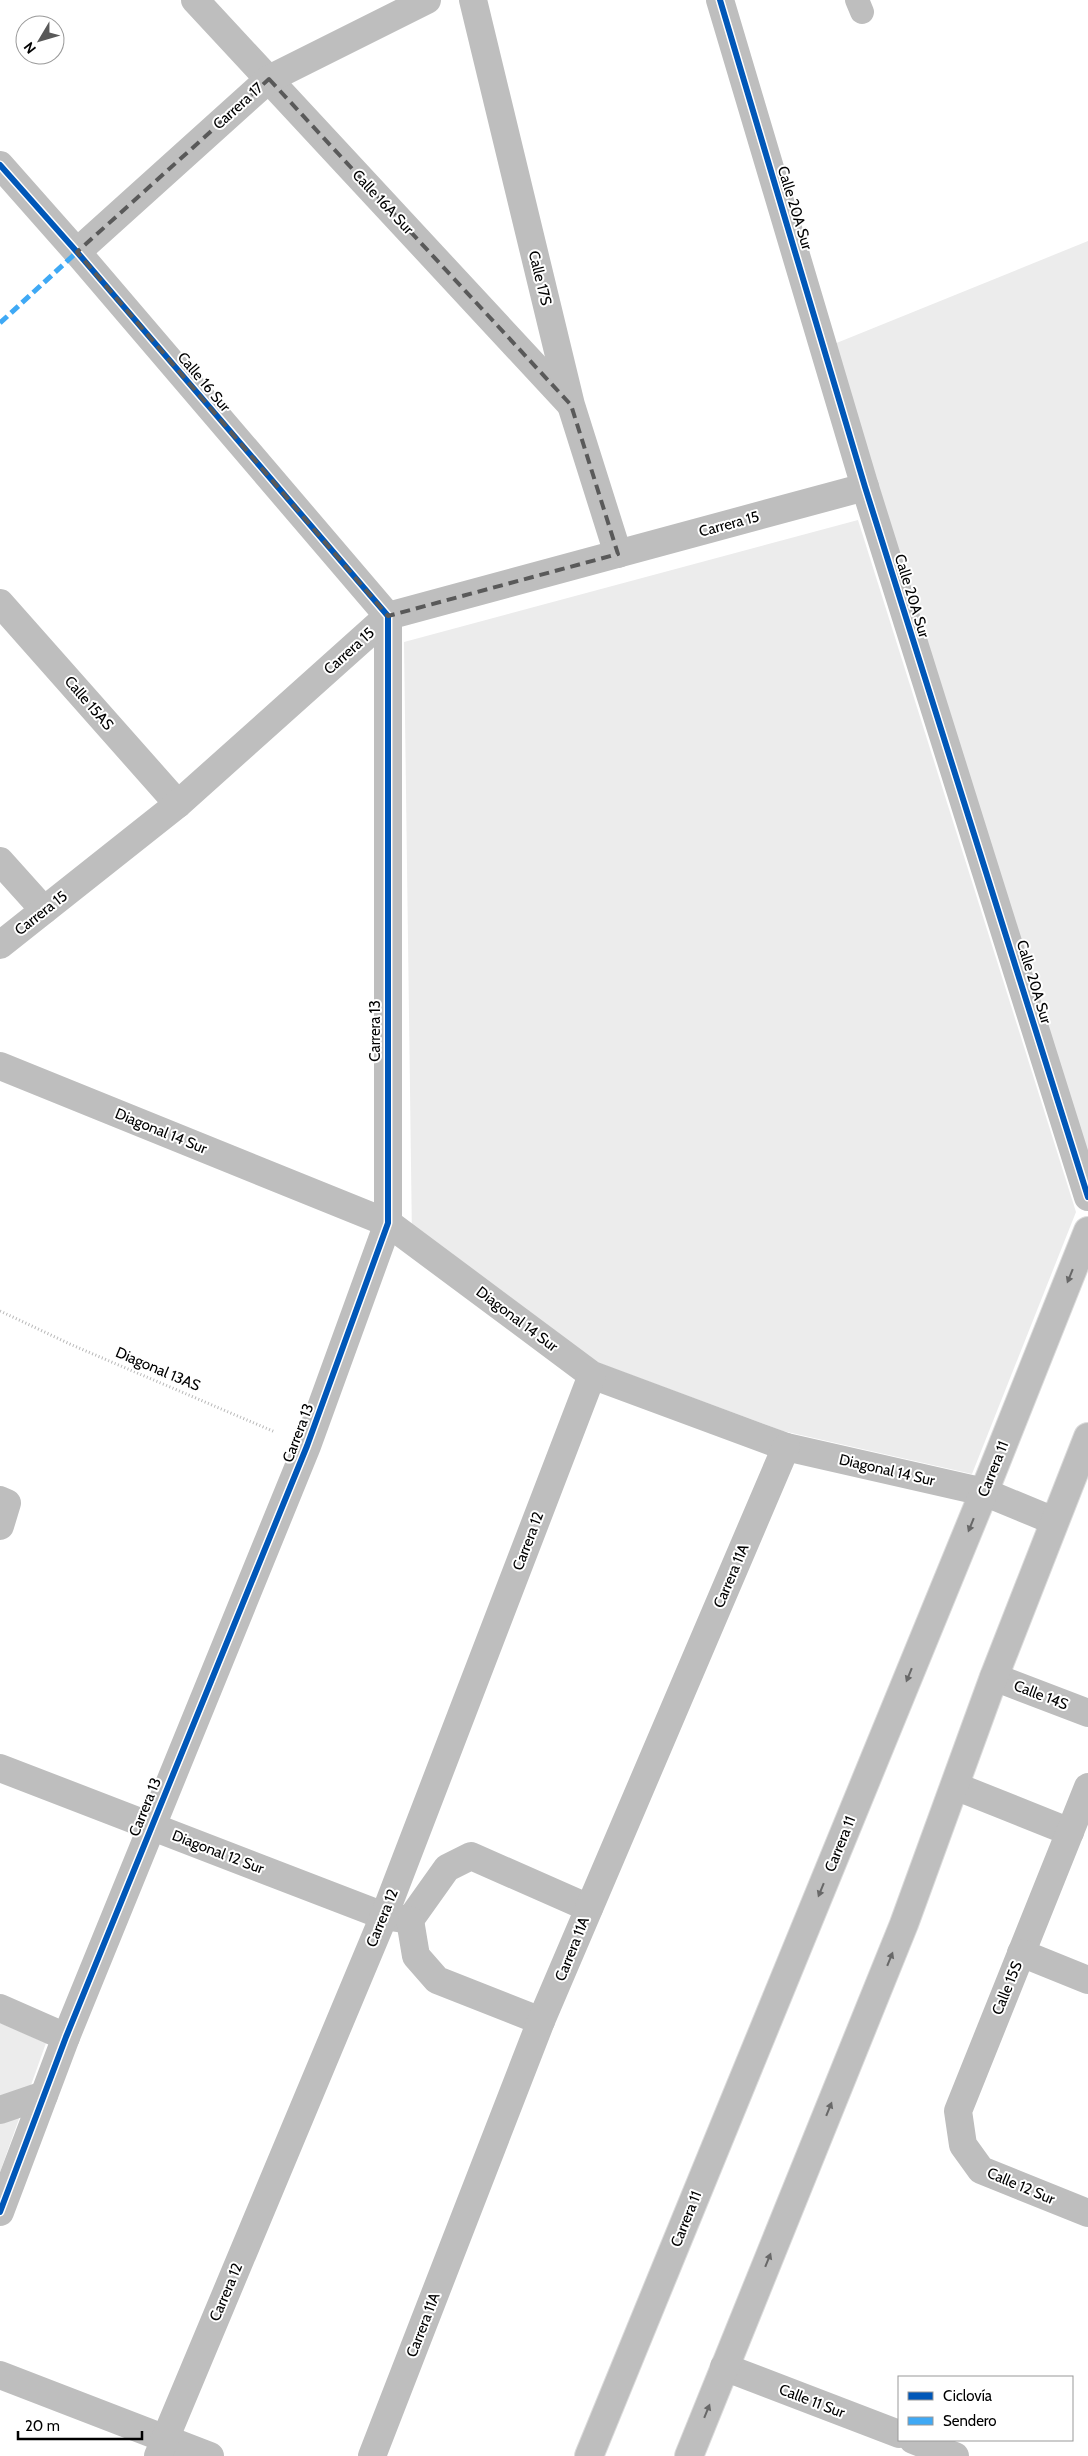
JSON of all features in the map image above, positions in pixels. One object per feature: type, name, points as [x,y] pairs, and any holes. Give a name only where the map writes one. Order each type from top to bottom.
[{"type":"street","name":"Calle 16A Sur","points":[[195,0],[571,405]]},
{"type":"street","name":"Carrera 17","points":[[77,252],[269,79],[427,0]]},
{"type":"street","name":"Calle 17S","points":[[473,0],[571,405],[618,554]]},
{"type":"street","name":"Calle 20A Sur","points":[[720,0],[865,487],[1088,1197]]},
{"type":"street","name":"Calle 16 Sur","points":[[0,165],[77,252],[388,616]]},
{"type":"street","name":"Carrera 15","points":[[0,945],[178,804],[388,616],[865,487]]},
{"type":"street","name":"Calle 15AS","points":[[0,603],[178,804]]},
{"type":"street","name":"Carrera 13","points":[[0,2212],[66,2036],[308,1446],[388,1223],[388,616]]},
{"type":"street","points":[[0,861],[44,910]]},
{"type":"street","name":"Diagonal 14 Sur","points":[[0,1066],[388,1223],[592,1375],[786,1447],[984,1492],[1054,1521]]},
{"type":"street","name":"Carrera 11","points":[[589,2456],[984,1492],[1088,1231]]},
{"type":"street","name":"Carrera 12","points":[[162,2447],[384,1916],[592,1375]]},
{"type":"street","points":[[689,2456],[904,1924],[994,1677],[1088,1437]]},
{"type":"street","name":"Carrera 11A","points":[[372,2456],[541,2021],[786,1447]]},
{"type":"street","name":"Calle 14S","points":[[994,1677],[1088,1713]]},
{"type":"street","name":"Diagonal 12 Sur","points":[[0,1768],[384,1916],[410,1920]]},
{"type":"street","points":[[954,1786],[1070,1832]]},
{"type":"street","name":"Calle 15S","points":[[963,2145],[958,2111],[1088,1786]]},
{"type":"street","points":[[541,2021],[437,1980],[416,1956],[410,1920],[447,1868],[471,1856],[589,1908]]},
{"type":"street","points":[[1021,1953],[1088,1980]]},
{"type":"street","points":[[0,2008],[66,2036]]},
{"type":"street","points":[[0,2110],[44,2095]]},
{"type":"street","name":"Calle 12 Sur","points":[[963,2145],[982,2170],[1088,2213]]},
{"type":"street","name":"Calle 11 Sur","points":[[724,2367],[898,2434]]},
{"type":"street","points":[[0,2376],[162,2447],[210,2456]]},
{"type":"street","points":[[916,2441],[956,2456]]},
{"type":"highlighted area","points":[[269,79],[571,405],[618,554],[388,616],[77,252]]},
{"type":"shaded area","points":[[1088,241],[1088,1161],[834,344]]},
{"type":"shaded area","points":[[858,520],[1076,1212],[972,1474],[783,1431],[599,1363],[412,1239],[404,642]]},
{"type":"shaded area","points":[[0,2023],[46,2043],[0,2172]]},
{"type":"marked path","points":[[0,323],[77,252]]},
{"type":"cycle path","points":[[720,0],[865,487],[1088,1197]]},
{"type":"cycle path","points":[[0,165],[77,252],[388,616],[388,1223],[307,1446],[66,2037],[0,2212]]}]
